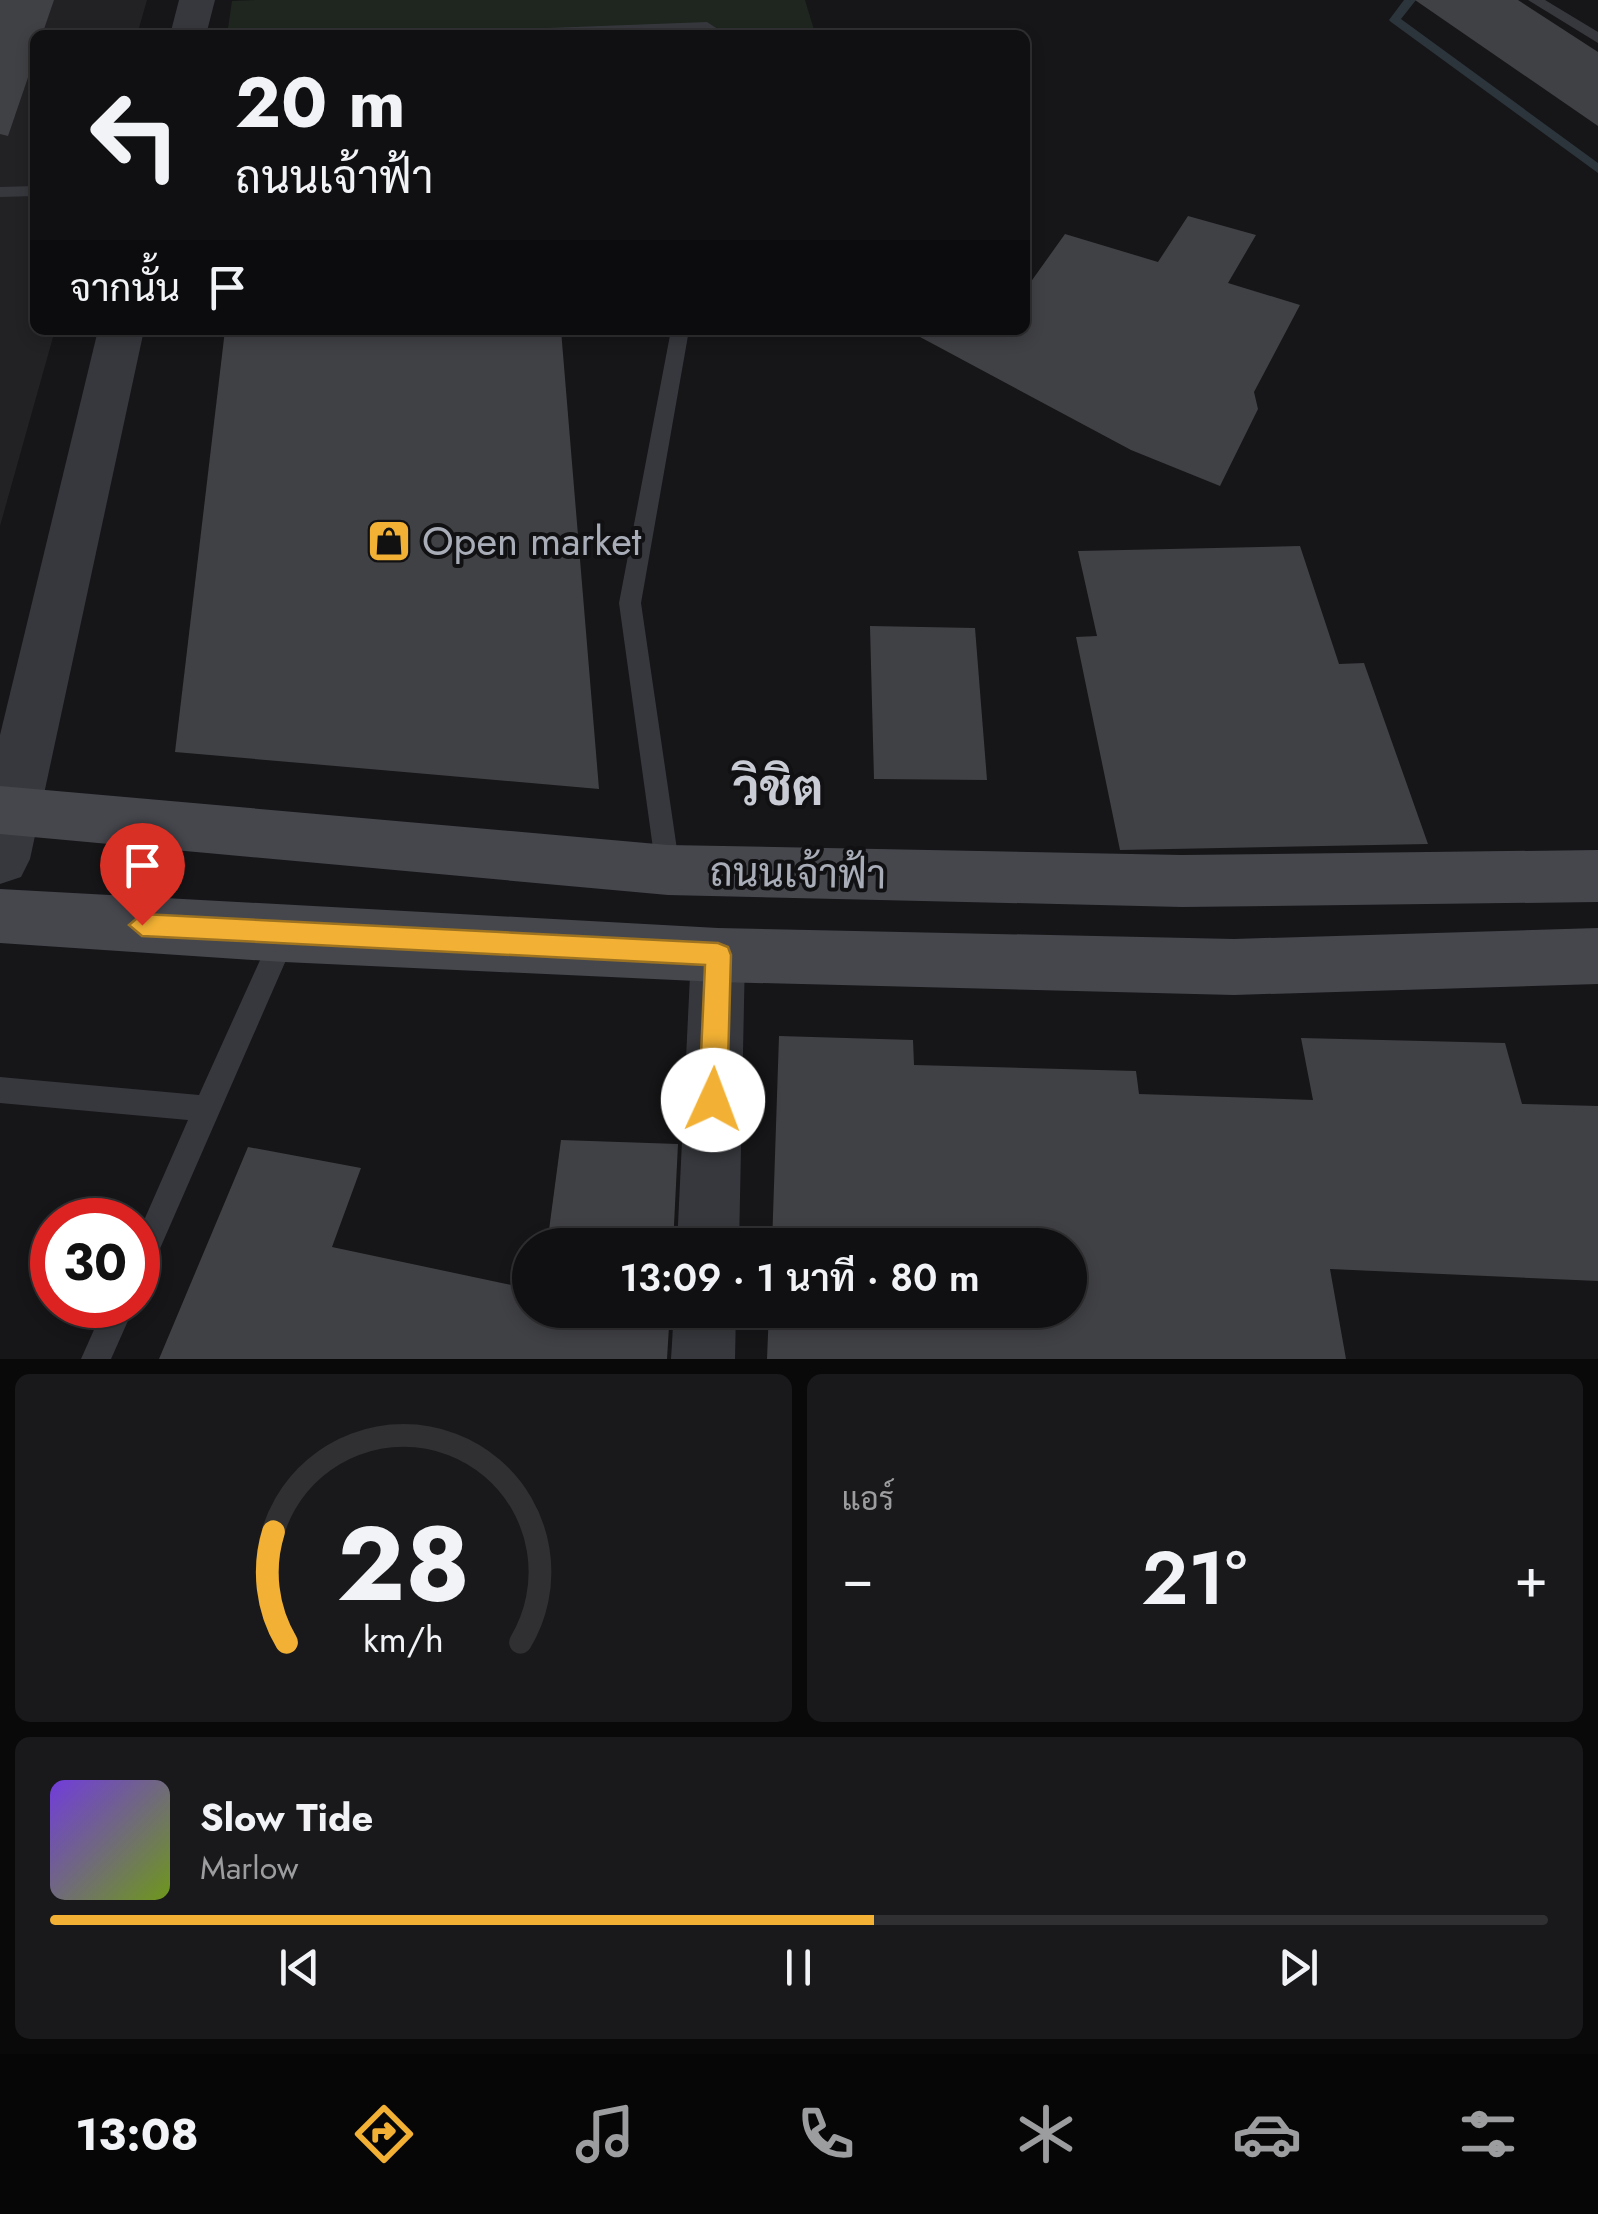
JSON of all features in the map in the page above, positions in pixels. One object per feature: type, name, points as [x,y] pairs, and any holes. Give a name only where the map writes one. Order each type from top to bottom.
[{"type":"main road","name":"ถนนเจ้าฟ้า","points":[[3,827],[668,870],[1182,881],[1598,876]]},
{"type":"main road","name":"ถนนเจ้าฟ้า","points":[[0,916],[284,935],[718,955],[1234,967],[1598,956]]},
{"type":"street","points":[[189,30],[196,0]]},
{"type":"street","points":[[3,827],[120,335]]},
{"type":"street","points":[[709,1228],[718,955]]},
{"type":"street","points":[[703,1359],[704,1328]]},
{"type":"lane","points":[[1535,0],[1598,38]]},
{"type":"lane","points":[[613,30],[707,26],[712,30]]},
{"type":"lane","points":[[0,192],[30,191]]},
{"type":"lane","points":[[668,870],[630,604],[679,335]]},
{"type":"lane","points":[[160,1216],[284,935]]},
{"type":"lane","points":[[0,1090],[207,1110]]},
{"type":"lane","points":[[96,1359],[110,1328]]},
{"type":"shaded area","points":[[0,0],[147,0],[138,30],[30,30],[30,335],[54,335],[0,526]]},
{"type":"shaded area","points":[[805,0],[814,30],[228,30],[232,1]]},
{"type":"building","points":[[0,0],[54,0],[44,30],[30,30],[30,72],[8,136],[0,134]]},
{"type":"building","points":[[1415,0],[1518,0],[1598,52],[1598,126]]},
{"type":"building","points":[[1188,216],[1256,235],[1228,283],[1300,305],[1254,392],[1258,409],[1220,486],[1131,450],[916,335],[1030,335],[1030,283],[1065,234],[1158,262]]},
{"type":"building","name":"Open market","points":[[224,335],[561,335],[599,789],[175,752]]},
{"type":"building","points":[[1300,546],[1339,664],[1364,663],[1428,844],[1120,850],[1076,637],[1097,636],[1078,551]]},
{"type":"building","points":[[870,626],[975,628],[987,780],[874,779]]},
{"type":"building","points":[[779,1036],[913,1040],[914,1065],[1136,1071],[1139,1094],[1313,1100],[1301,1038],[1505,1043],[1522,1104],[1598,1106],[1598,1281],[1330,1269],[1346,1359],[767,1359],[768,1328],[1087,1328],[1087,1228],[773,1228]]},
{"type":"building","points":[[561,1140],[678,1144],[674,1228],[549,1228]]},
{"type":"building","points":[[248,1147],[361,1168],[332,1247],[512,1285],[512,1328],[669,1328],[667,1359],[159,1359]]},
{"type":"waterway","points":[[1410,0],[1395,20],[1598,169]]},
{"type":"place","name":"Open market","points":[[389,541]]},
{"type":"district","name":"วิชิต","points":[[778,787]]},
{"type":"route","points":[[142,925],[718,955],[713,1100]]}]
